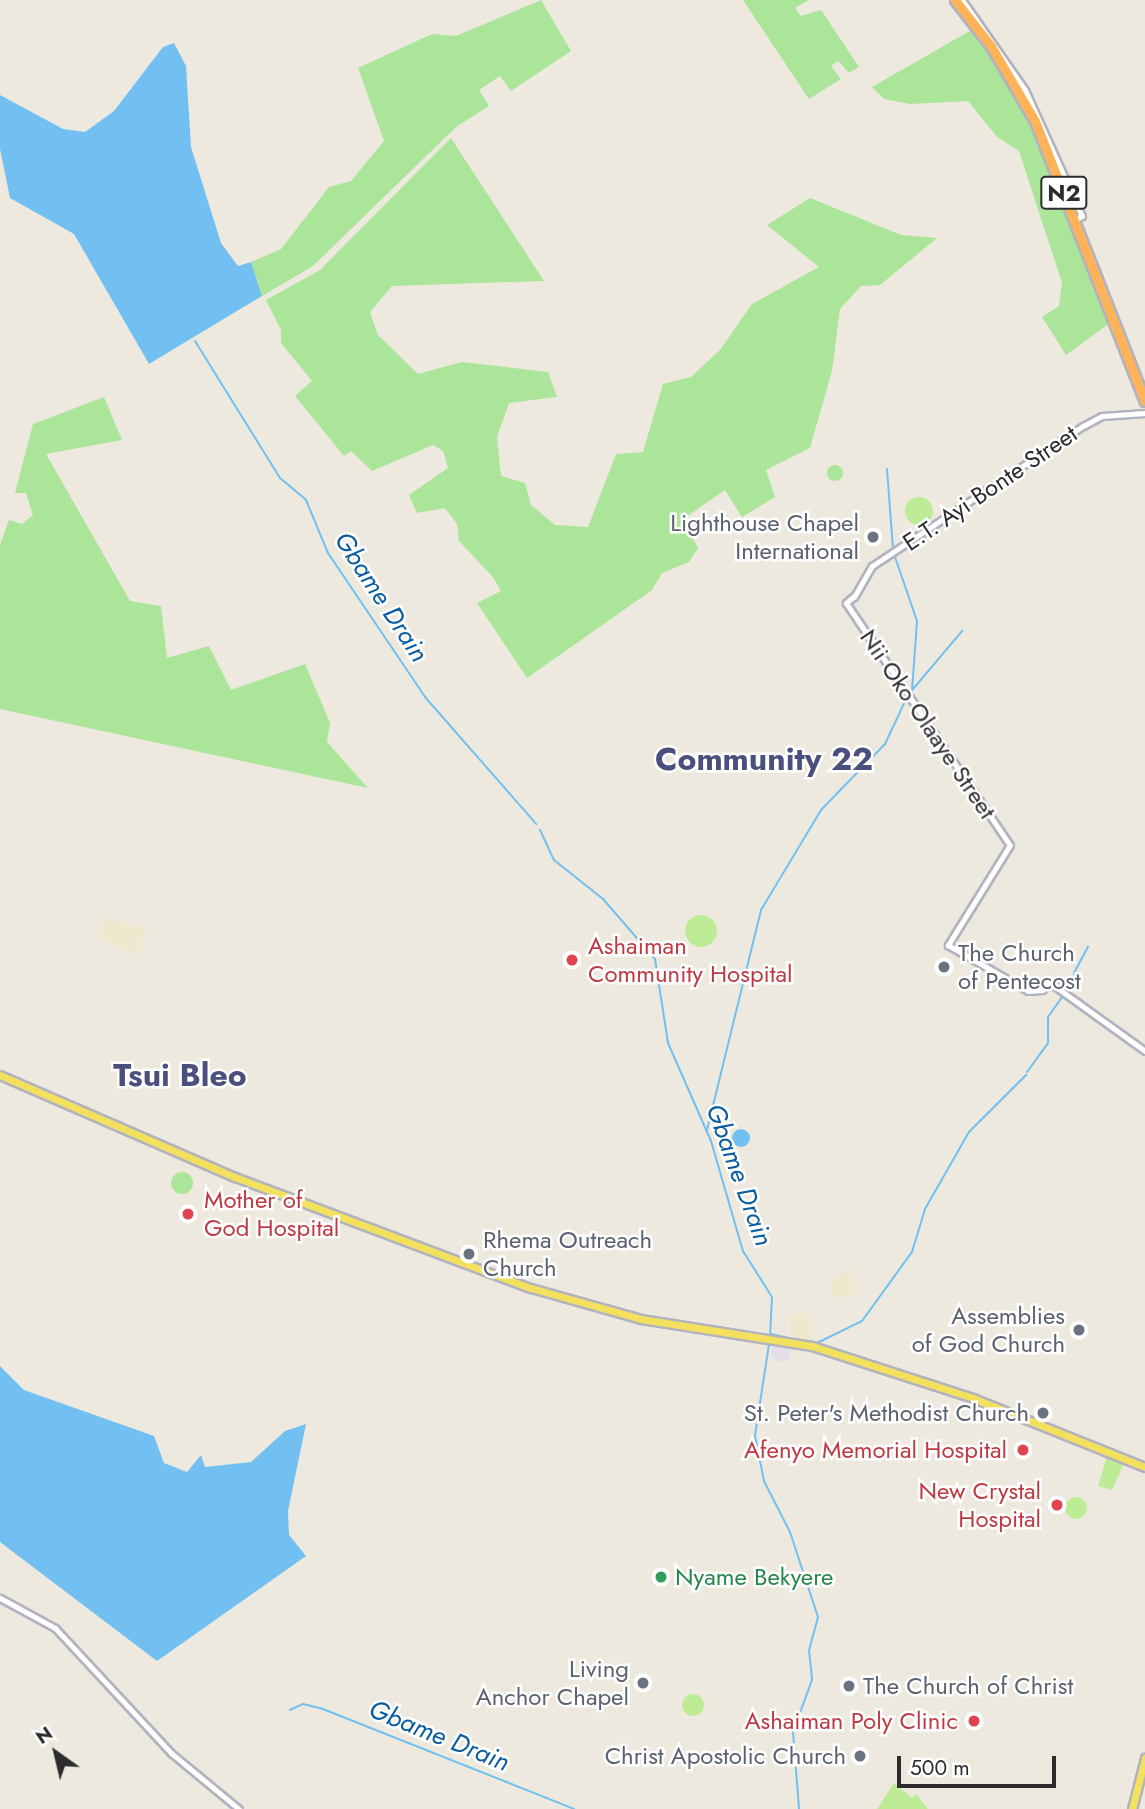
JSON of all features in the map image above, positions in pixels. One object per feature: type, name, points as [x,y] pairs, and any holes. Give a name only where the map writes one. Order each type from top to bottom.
[{"type":"highway","name":"N2","points":[[955,0],[1020,90],[1145,401]]},
{"type":"main road","points":[[0,1075],[235,1177],[531,1288],[643,1319],[776,1339],[914,1377],[1145,1467]]},
{"type":"main road","points":[[1133,1809],[1145,1758]]},
{"type":"main road","points":[[1133,1809],[1145,1765]]},
{"type":"street","points":[[962,0],[1025,90],[1082,216],[1074,220]]},
{"type":"street","name":"E.T. Ayi Bonte Street","points":[[847,605],[872,566],[1083,426],[1102,416],[1145,413]]},
{"type":"street","name":"Nii Oko Olaaye Street","points":[[847,605],[1010,845],[948,945],[1028,991],[1038,992],[1049,982],[1135,1038],[1145,1051]]},
{"type":"street","points":[[0,1598],[58,1631],[171,1753],[239,1809]]},
{"type":"shaded area","points":[[105,918],[145,929],[140,955],[95,937]]},
{"type":"shaded area","name":"Mother of God Hospital","points":[[188,1207],[194,1209],[194,1221],[188,1223],[182,1221],[180,1215],[182,1209]]},
{"type":"shaded area","points":[[852,1269],[855,1294],[832,1298],[832,1279]]},
{"type":"shaded area","points":[[806,1312],[813,1331],[811,1342],[791,1336],[791,1317]]},
{"type":"shaded area","points":[[781,1342],[788,1345],[791,1352],[788,1359],[781,1362],[774,1359],[771,1352],[774,1345]]},
{"type":"green space","points":[[541,0],[571,51],[511,91],[500,76],[479,90],[489,106],[456,127],[313,266],[262,296],[251,262],[281,249],[329,187],[351,181],[384,141],[358,68],[432,34],[456,36]]},
{"type":"green space","points":[[743,0],[809,0],[795,8],[801,16],[821,10],[859,67],[849,73],[838,61],[831,66],[841,79],[809,99]]},
{"type":"green space","points":[[975,28],[1020,94],[1111,322],[1066,355],[1042,317],[1059,306],[1062,283],[1019,151],[997,137],[968,101],[910,104],[884,99],[872,87]]},
{"type":"green space","points":[[451,138],[544,281],[392,286],[370,312],[378,335],[418,374],[462,362],[548,372],[557,397],[509,403],[497,437],[501,476],[525,483],[531,505],[555,525],[588,527],[616,454],[643,452],[663,384],[691,377],[720,350],[752,304],[819,267],[767,225],[810,198],[901,235],[937,238],[880,285],[861,286],[840,309],[832,371],[810,448],[766,470],[775,497],[742,517],[725,490],[683,519],[698,548],[689,562],[662,573],[652,590],[527,678],[477,603],[501,591],[493,577],[459,541],[457,524],[445,508],[417,513],[409,495],[448,468],[443,451],[433,445],[372,471],[351,451],[344,456],[295,396],[312,381],[281,343],[281,330],[266,300],[320,270]]},
{"type":"green space","points":[[104,397],[122,440],[46,454],[130,601],[161,606],[167,658],[209,646],[231,690],[305,664],[330,723],[327,742],[368,788],[0,709],[0,545],[9,520],[22,524],[33,515],[26,493],[15,493],[33,424]]},
{"type":"green space","points":[[832,465],[838,465],[843,473],[841,479],[832,481],[827,476],[827,470]]},
{"type":"green space","points":[[919,497],[929,501],[933,511],[929,521],[919,525],[909,521],[905,511],[909,501]]},
{"type":"green space","points":[[701,915],[712,920],[717,931],[712,942],[701,947],[690,942],[685,931],[690,920]]},
{"type":"green space","points":[[182,1172],[192,1179],[193,1183],[186,1193],[182,1194],[172,1187],[171,1183],[178,1173]]},
{"type":"green space","points":[[1107,1456],[1124,1463],[1112,1490],[1098,1486]]},
{"type":"green space","points":[[1076,1497],[1084,1500],[1087,1508],[1084,1516],[1076,1519],[1068,1516],[1065,1508],[1068,1500]]},
{"type":"green space","points":[[693,1694],[703,1701],[704,1705],[697,1715],[693,1716],[683,1709],[682,1705],[689,1695]]},
{"type":"green space","points":[[894,1783],[912,1798],[916,1794],[928,1809],[877,1809]]},
{"type":"water","points":[[174,43],[186,66],[191,147],[221,243],[238,266],[251,262],[262,296],[149,364],[74,234],[10,198],[0,149],[0,95],[63,129],[85,132],[114,111],[163,47]]},
{"type":"water","points":[[737,1129],[745,1129],[750,1138],[748,1145],[737,1147],[732,1142],[732,1134]]},
{"type":"water","points":[[0,1366],[24,1390],[154,1436],[164,1463],[187,1472],[201,1455],[205,1467],[251,1462],[285,1431],[306,1424],[288,1511],[289,1535],[306,1556],[157,1661],[0,1542]]},
{"type":"waterway","name":"Gbame Drain","points":[[195,341],[280,478],[306,500],[328,553],[425,697],[536,824]]},
{"type":"waterway","points":[[887,469],[893,548]]},
{"type":"waterway","points":[[894,554],[917,621],[912,690]]},
{"type":"waterway","points":[[707,1130],[761,910],[821,810],[885,744],[908,695],[962,631]]},
{"type":"waterway","name":"Gbame Drain","points":[[540,830],[554,860],[603,899],[655,959],[668,1043],[711,1141],[743,1251],[772,1297],[770,1338]]},
{"type":"waterway","points":[[1074,973],[1088,947]]},
{"type":"waterway","points":[[1066,991],[1074,975]]},
{"type":"waterway","points":[[1027,1072],[1048,1043],[1048,1017],[1064,994]]},
{"type":"waterway","points":[[815,1344],[862,1321],[912,1252],[925,1209],[969,1132],[1026,1075]]},
{"type":"waterway","points":[[771,1334],[802,1341]]},
{"type":"waterway","name":"Gbame Drain","points":[[769,1344],[755,1436],[764,1481],[790,1532],[818,1617],[809,1650],[812,1680],[793,1732],[799,1809]]},
{"type":"waterway","name":"Gbame Drain","points":[[290,1710],[303,1704],[323,1709],[574,1809]]},
{"type":"place","name":"Lighthouse Chapel International","points":[[873,537]]},
{"type":"place","name":"Ashaiman Community Hospital","points":[[572,960]]},
{"type":"place","name":"The Church of Pentecost","points":[[944,967]]},
{"type":"place","name":"Mother of God Hospital","points":[[188,1214]]},
{"type":"place","name":"Rhema Outreach Church","points":[[469,1254]]},
{"type":"place","name":"Assemblies of God Church","points":[[1079,1330]]},
{"type":"place","name":"St. Peter's Methodist Church","points":[[1043,1413]]},
{"type":"place","name":"Afenyo Memorial Hospital","points":[[1023,1450]]},
{"type":"place","name":"New Crystal Hospital","points":[[1057,1505]]},
{"type":"place","name":"Nyame Bekyere","points":[[661,1577]]},
{"type":"place","name":"Living Anchor Chapel","points":[[643,1683]]},
{"type":"place","name":"The Church of Christ","points":[[849,1686]]},
{"type":"place","name":"Ashaiman Poly Clinic","points":[[974,1721]]},
{"type":"place","name":"Christ Apostolic Church","points":[[860,1756]]},
{"type":"district","name":"Community 22","points":[[764,759]]},
{"type":"district","name":"Tsui Bleo","points":[[180,1075]]}]
